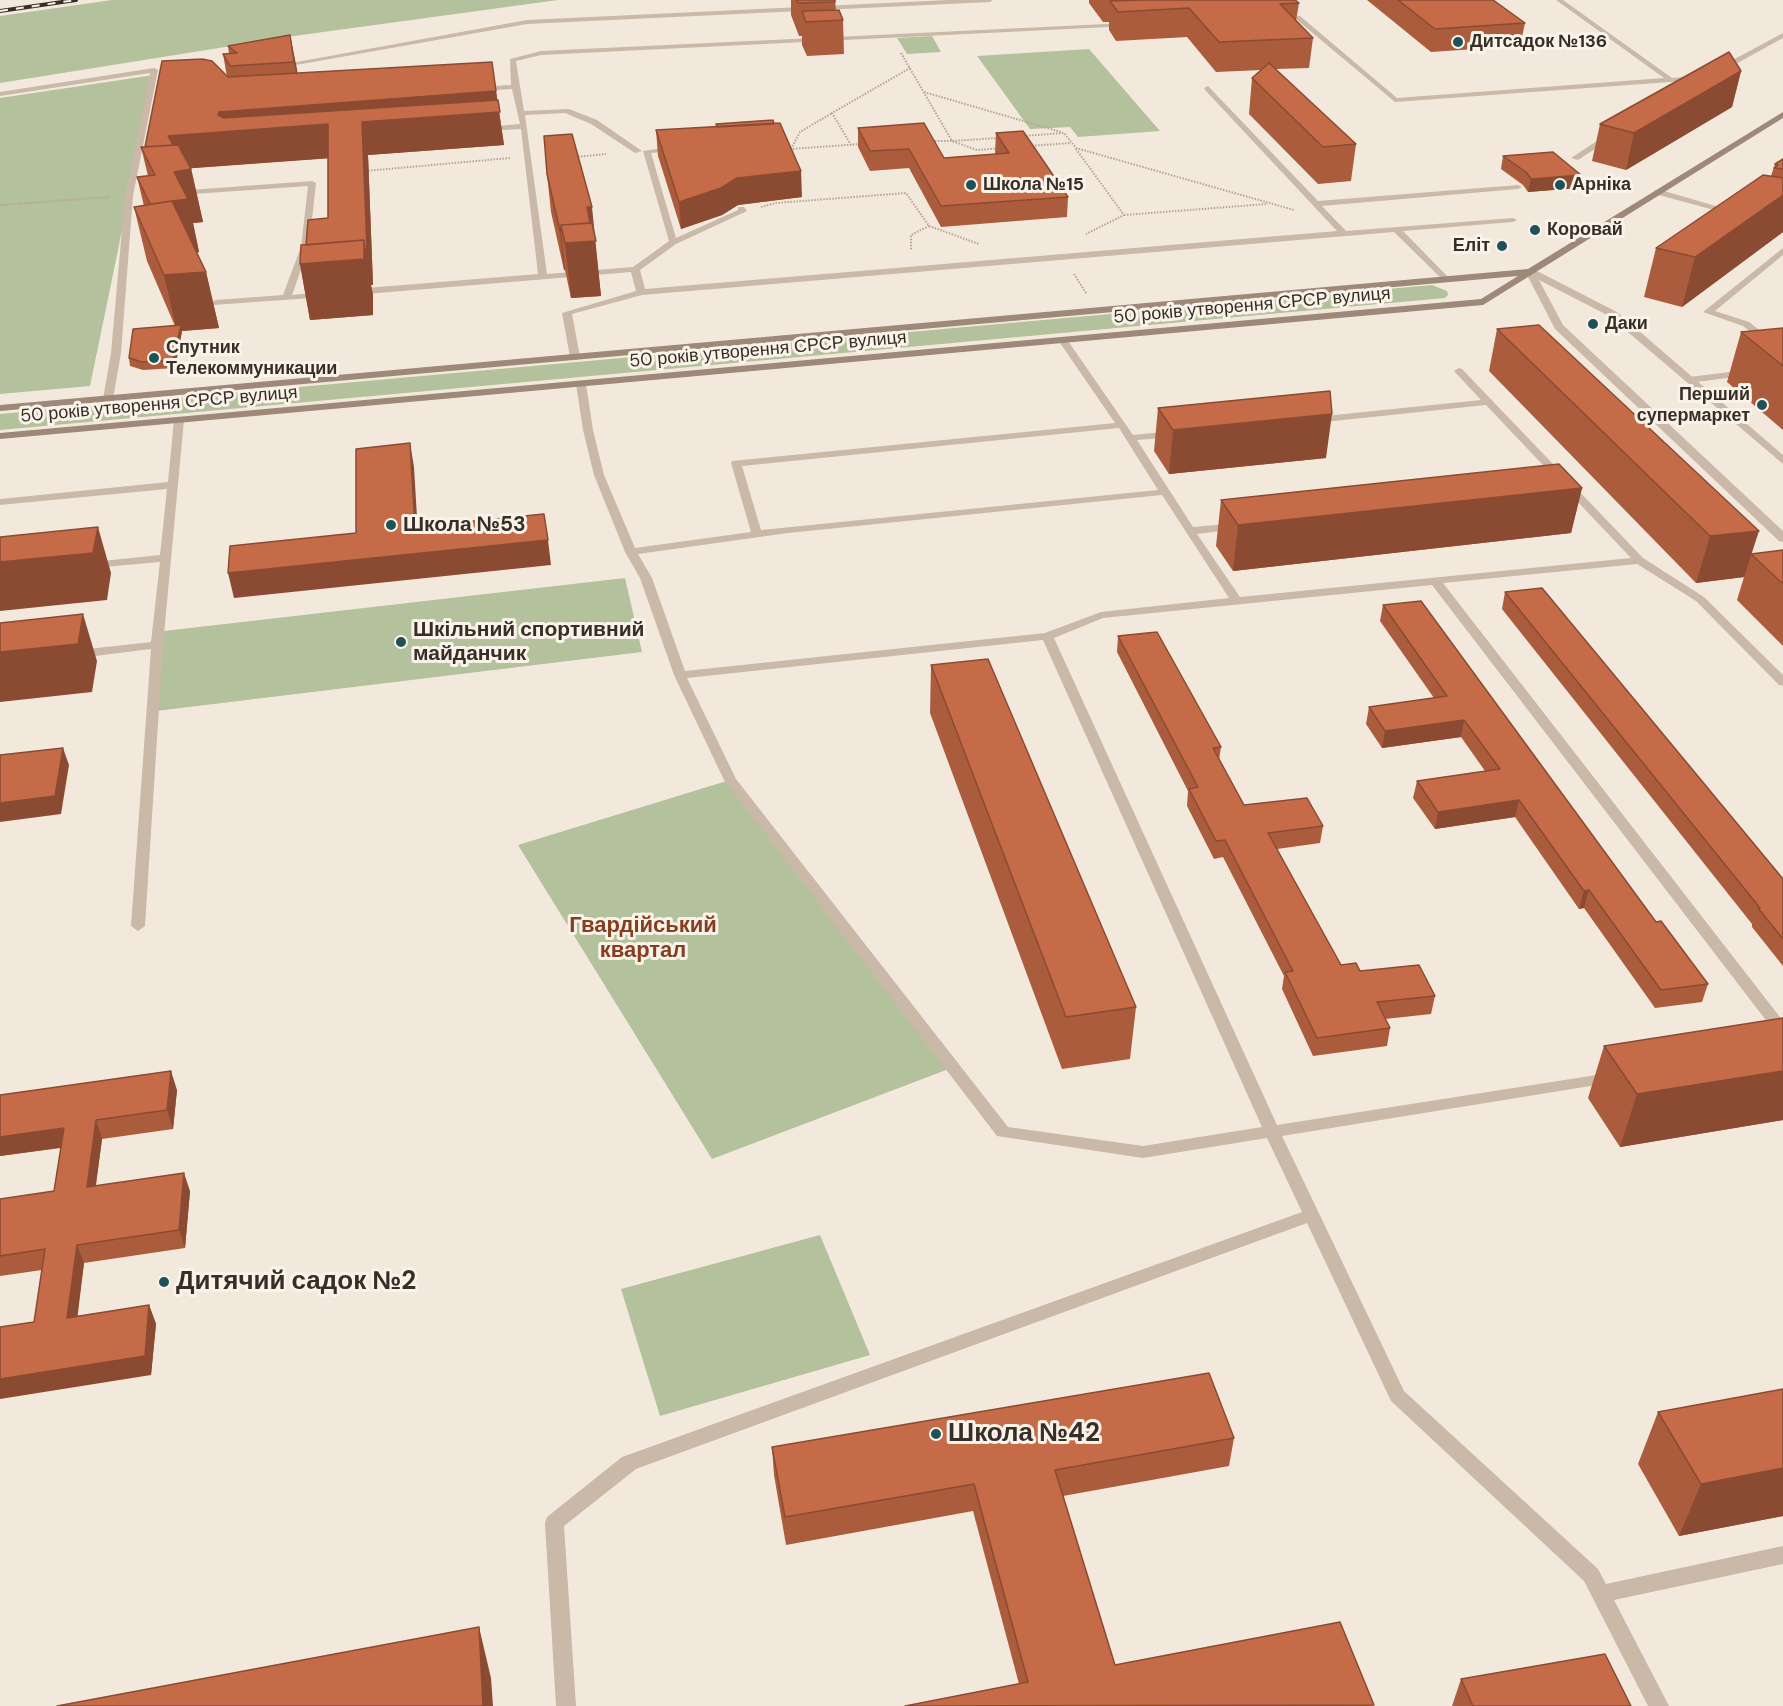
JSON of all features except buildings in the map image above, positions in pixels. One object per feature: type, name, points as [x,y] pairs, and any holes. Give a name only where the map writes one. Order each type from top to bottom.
[{"type":"main road","name":"50 років утворення СРСР вулиця","points":[[0,436],[1483,302],[1783,114]]},
{"type":"main road","name":"50 років утворення СРСР вулиця","points":[[0,408],[1530,271]]},
{"type":"street","points":[[1530,271],[1613,314],[1783,461]]},
{"type":"street","points":[[1530,271],[1559,327],[1783,538]]},
{"type":"lane","points":[[272,68],[527,22],[990,0]]},
{"type":"lane","points":[[1559,0],[1671,80]]},
{"type":"lane","points":[[1272,14],[1298,17],[1395,100],[1706,77],[1686,90]]},
{"type":"lane","points":[[543,277],[524,126],[515,87],[512,60],[541,53],[1130,25]]},
{"type":"lane","points":[[1713,73],[1783,35]]},
{"type":"lane","points":[[0,94],[154,70],[129,196],[116,353],[108,399]]},
{"type":"lane","points":[[468,90],[515,87]]},
{"type":"lane","points":[[151,90],[161,88]]},
{"type":"lane","points":[[1208,88],[1344,234]]},
{"type":"lane","points":[[521,113],[566,111],[594,122],[638,151]]},
{"type":"lane","points":[[477,129],[524,126]]},
{"type":"lane","points":[[1575,158],[1615,133]]},
{"type":"lane","points":[[673,242],[646,151],[688,147]]},
{"type":"lane","points":[[171,193],[312,183],[305,247],[286,297]]},
{"type":"lane","points":[[1316,204],[1518,187]]},
{"type":"lane","points":[[1658,192],[1747,216]]},
{"type":"lane","points":[[129,196],[140,195]]},
{"type":"lane","points":[[345,293],[635,269],[673,242],[742,210]]},
{"type":"lane","points":[[575,357],[567,313],[641,292],[1513,220]]},
{"type":"lane","points":[[1396,229],[1445,279]]},
{"type":"lane","points":[[1783,251],[1708,312],[1746,324],[1783,354]]},
{"type":"lane","points":[[635,269],[641,292]]},
{"type":"lane","points":[[216,303],[333,294]]},
{"type":"lane","points":[[1063,340],[1131,438],[1237,602]]},
{"type":"lane","points":[[1459,371],[1639,560],[1700,599],[1783,682]]},
{"type":"lane","points":[[1689,380],[1756,372]]},
{"type":"lane","points":[[581,384],[588,430],[600,475],[631,552],[646,578],[681,675],[730,780],[1003,1132],[1143,1152],[1620,1076]]},
{"type":"lane","points":[[1309,420],[1488,402]]},
{"type":"lane","points":[[138,926],[157,645],[179,420]]},
{"type":"lane","points":[[757,535],[736,463],[1122,425]]},
{"type":"lane","points":[[1131,438],[1190,432]]},
{"type":"lane","points":[[0,502],[172,484]]},
{"type":"lane","points":[[1558,489],[1570,488]]},
{"type":"lane","points":[[631,552],[757,535],[1165,492]]},
{"type":"lane","points":[[1190,531],[1250,525]]},
{"type":"lane","points":[[83,566],[165,558]]},
{"type":"lane","points":[[681,675],[1047,636],[1101,615],[1639,560]]},
{"type":"lane","points":[[1436,582],[1783,1032]]},
{"type":"lane","points":[[1047,636],[1272,1132],[1396,1396],[1591,1575],[1659,1706]]},
{"type":"lane","points":[[67,655],[157,645]]},
{"type":"lane","points":[[566,1706],[554,1523],[629,1462],[1311,1215]]},
{"type":"lane","points":[[1601,1594],[1783,1555]]},
{"type":"path","points":[[891,36],[952,141],[977,150],[1001,148]]},
{"type":"path","points":[[861,144],[790,149],[800,132],[910,68]]},
{"type":"path","points":[[923,92],[1064,133],[1124,215]]},
{"type":"path","points":[[832,112],[851,145]]},
{"type":"path","points":[[1019,136],[1064,133]]},
{"type":"path","points":[[924,140],[952,141],[1008,137]]},
{"type":"path","points":[[1024,147],[1071,143]]},
{"type":"path","points":[[1076,148],[1332,221]]},
{"type":"path","points":[[362,171],[527,157],[567,157],[638,151]]},
{"type":"path","points":[[742,210],[776,203],[906,193],[929,226],[911,235],[911,270]]},
{"type":"path","points":[[0,205],[129,196]]},
{"type":"path","points":[[1097,310],[1058,248],[1124,215],[1271,204]]},
{"type":"green space","points":[[112,0],[558,0],[294,36],[0,83],[0,16]]},
{"type":"green space","points":[[932,36],[941,52],[907,54],[897,38]]},
{"type":"green space","points":[[1089,49],[1160,131],[1078,137],[1070,127],[1030,129],[977,56]]},
{"type":"green space","points":[[154,75],[90,386],[0,394],[0,98]]},
{"type":"green space","points":[[1432,285],[1447,291],[1448,295],[1445,298],[0,430],[0,414]]},
{"type":"green space","name":"Шкільний спортивний майданчик","points":[[625,578],[642,652],[156,711],[164,631]]},
{"type":"green space","points":[[730,780],[954,1067],[712,1159],[518,845]]},
{"type":"green space","points":[[820,1235],[870,1355],[660,1416],[621,1289]]},
{"type":"railway","points":[[0,11],[76,0]]},
{"type":"place","name":"Дитсадок №136","points":[[1458,42]]},
{"type":"place","name":"Школа №15","points":[[971,185]]},
{"type":"place","name":"Арніка","points":[[1560,185]]},
{"type":"place","name":"Коровай","points":[[1535,230]]},
{"type":"place","name":"Еліт","points":[[1502,246]]},
{"type":"place","name":"Даки","points":[[1593,324]]},
{"type":"place","name":"Спутник Телекоммуникации","points":[[154,358]]},
{"type":"place","name":"Перший супермаркет","points":[[1762,405]]},
{"type":"place","name":"Школа №53","points":[[391,525]]},
{"type":"place","name":"Шкільний спортивний майданчик","points":[[401,642]]},
{"type":"place","name":"Дитячий садок №2","points":[[164,1282]]},
{"type":"place","name":"Школа №42","points":[[936,1434]]},
{"type":"district","name":"Гвардійський квартал","points":[[643,938]]}]
